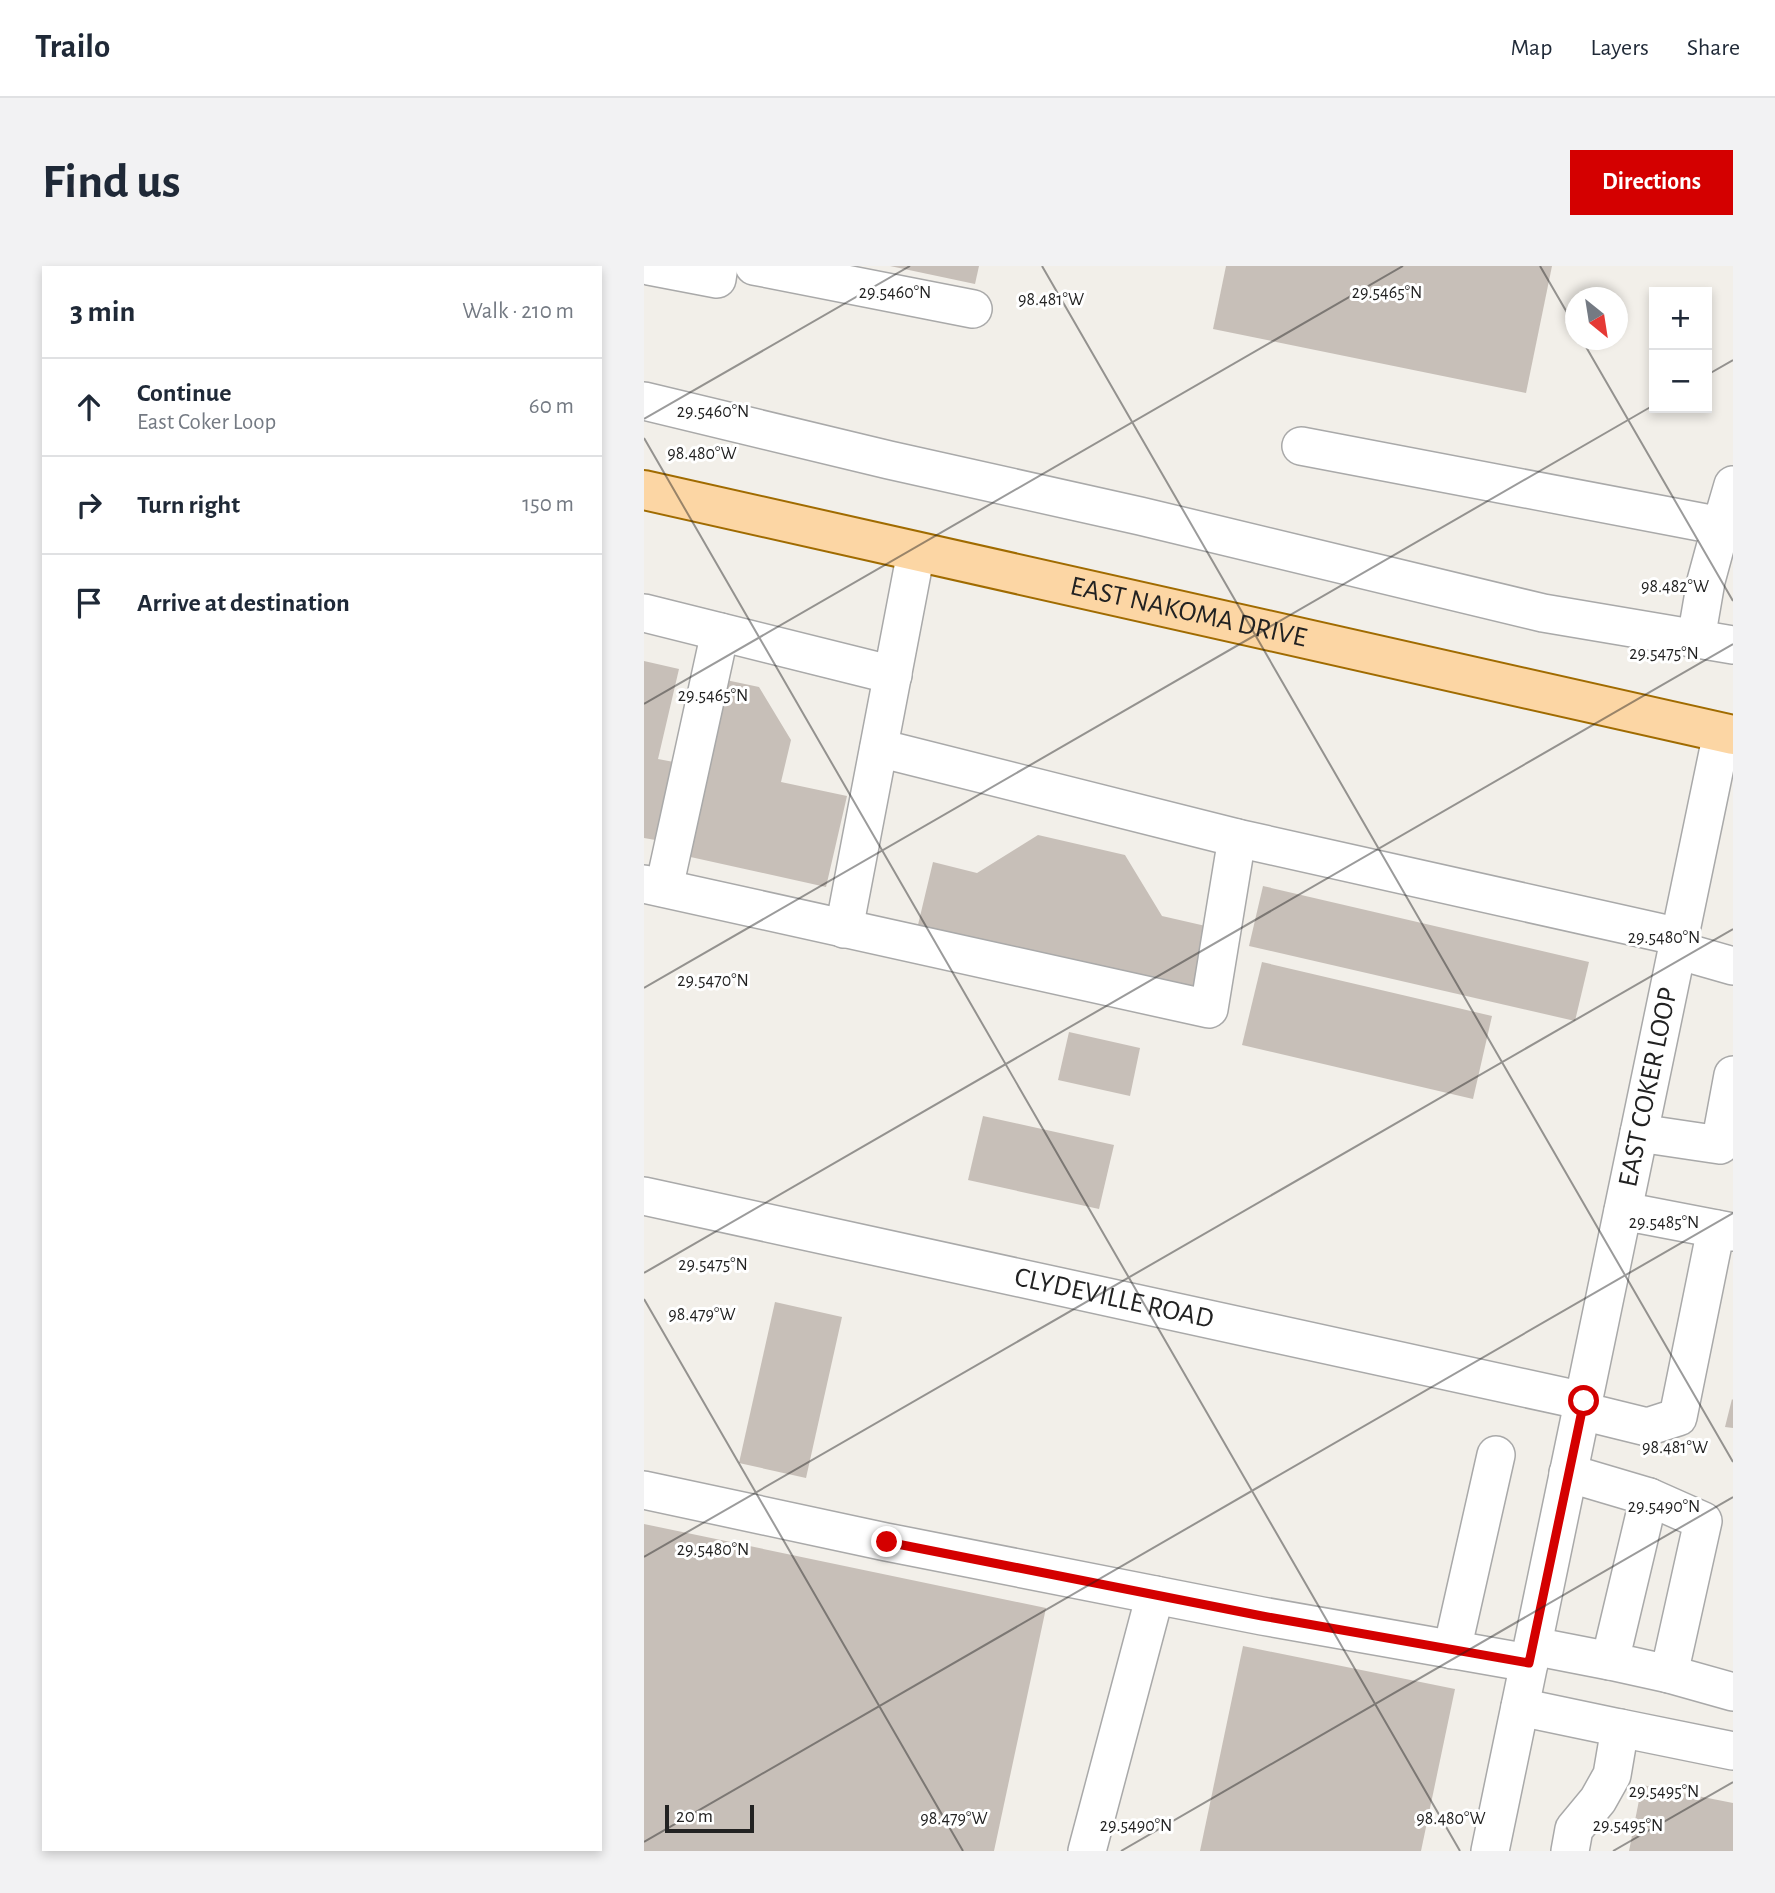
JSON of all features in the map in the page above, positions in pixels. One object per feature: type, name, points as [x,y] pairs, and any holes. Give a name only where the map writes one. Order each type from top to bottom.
[{"type":"main road","name":"EAST NAKOMA DRIVE","points":[[644,491],[1728,734]]},
{"type":"street","points":[[649,266],[717,279],[719,266]]},
{"type":"street","points":[[754,266],[973,309]]},
{"type":"street","points":[[644,401],[1543,613],[1733,645]]},
{"type":"street","points":[[1301,446],[1721,526]]},
{"type":"street","points":[[1696,639],[1706,581],[1733,485]]},
{"type":"street","points":[[844,929],[916,552]]},
{"type":"street","points":[[644,613],[893,675]]},
{"type":"street","points":[[720,632],[654,886],[1209,1010],[1237,838]]},
{"type":"street","name":"EAST COKER LOOP","points":[[1490,1851],[1678,943],[1728,734]]},
{"type":"street","points":[[879,748],[1237,838],[1678,943],[1733,966]]},
{"type":"street","points":[[1639,1133],[1726,1146],[1733,1075]]},
{"type":"street","name":"CLYDEVILLE ROAD","points":[[644,1196],[1583,1406],[1647,1427],[1678,1417],[1724,1230]]},
{"type":"street","points":[[1623,1211],[1724,1230]]},
{"type":"street","points":[[1452,1650],[1496,1455]]},
{"type":"street","points":[[1568,1473],[1649,1497],[1718,1524],[1669,1674]]},
{"type":"street","points":[[644,1490],[887,1542],[1452,1650],[1610,1661],[1733,1692]]},
{"type":"street","points":[[1610,1661],[1649,1497]]},
{"type":"street","points":[[1087,1851],[1156,1595]]},
{"type":"street","points":[[1520,1707],[1733,1751]]},
{"type":"street","points":[[1570,1851],[1574,1829],[1598,1800],[1612,1775],[1620,1728]]},
{"type":"building","points":[[890,266],[979,266],[975,284]]},
{"type":"building","points":[[1226,266],[1552,266],[1526,393],[1213,329]]},
{"type":"building","points":[[644,661],[679,669],[658,759],[679,763],[661,841],[644,838]]},
{"type":"building","points":[[726,680],[759,687],[791,740],[781,782],[847,796],[826,887],[686,856]]},
{"type":"building","points":[[1038,835],[1125,855],[1162,916],[1210,927],[1194,994],[917,929],[933,862],[977,873]]},
{"type":"building","points":[[1263,886],[1589,962],[1575,1021],[1249,946]]},
{"type":"building","points":[[1262,962],[1492,1016],[1473,1099],[1242,1045]]},
{"type":"building","points":[[1069,1032],[1140,1048],[1130,1096],[1058,1080]]},
{"type":"building","points":[[983,1116],[1114,1145],[1099,1209],[968,1180]]},
{"type":"building","points":[[775,1302],[842,1317],[806,1478],[739,1463]]},
{"type":"building","points":[[1733,1400],[1733,1428],[1725,1427]]},
{"type":"building","points":[[644,1524],[1046,1608],[994,1851],[644,1851]]},
{"type":"building","points":[[1243,1646],[1455,1689],[1421,1851],[1200,1851]]},
{"type":"building","points":[[1642,1785],[1733,1803],[1733,1851],[1629,1851]]},
{"type":"route","points":[[887,1542],[1262,1616],[1529,1663],[1584,1401]]}]
